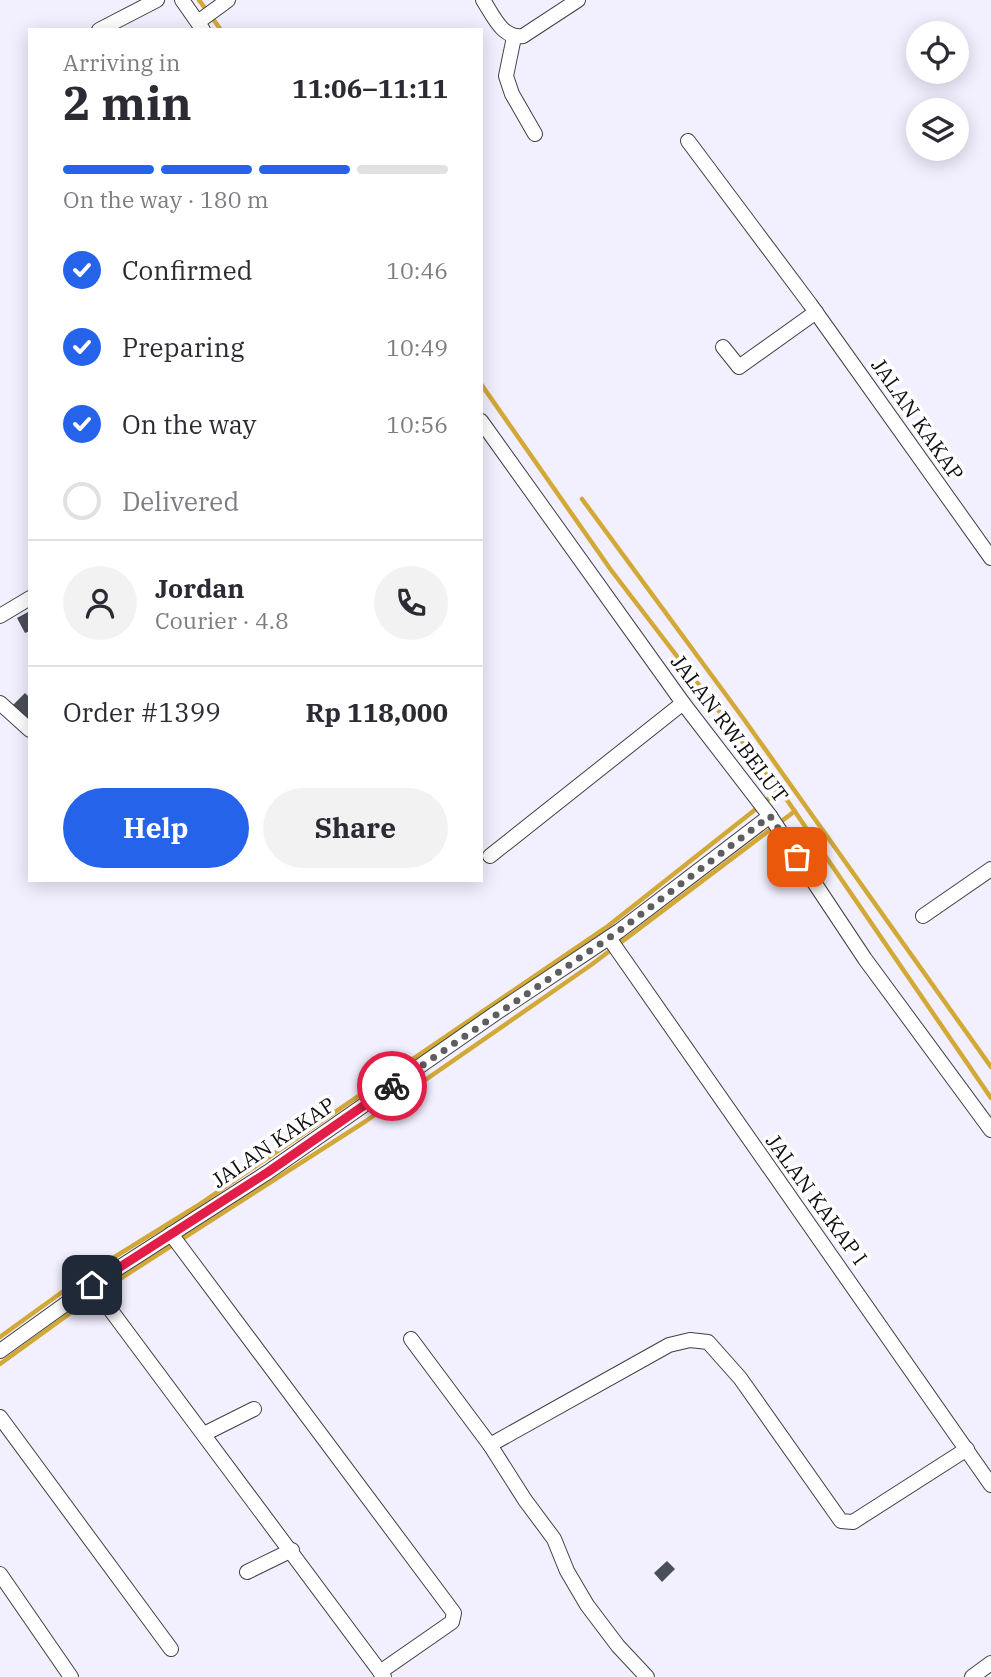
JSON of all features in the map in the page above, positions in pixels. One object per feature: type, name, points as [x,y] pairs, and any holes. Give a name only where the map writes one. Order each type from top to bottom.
[{"type":"street","points":[[103,28],[157,0]]},
{"type":"street","points":[[182,0],[201,26],[228,0]]},
{"type":"street","points":[[483,0],[507,34],[514,37],[523,36],[578,0]]},
{"type":"street","points":[[514,37],[506,76],[512,94],[536,134]]},
{"type":"street","name":"JALAN KAKAP","points":[[688,141],[813,308],[991,558]]},
{"type":"street","points":[[723,347],[738,367],[813,308]]},
{"type":"street","name":"JALAN RW.BELUT","points":[[483,424],[684,703],[770,816],[865,959],[991,1130]]},
{"type":"street","points":[[0,616],[28,599]]},
{"type":"street","points":[[0,703],[28,728]]},
{"type":"street","points":[[490,856],[684,703]]},
{"type":"street","name":"JALAN KAKAP","points":[[0,1351],[92,1285],[268,1172],[609,938],[770,816]]},
{"type":"street","points":[[923,916],[991,869]]},
{"type":"street","name":"JALAN KAKAP I","points":[[609,938],[991,1485]]},
{"type":"street","points":[[92,1285],[382,1674],[452,1622],[454,1613],[171,1234]]},
{"type":"street","points":[[411,1339],[554,1539],[567,1571],[587,1605],[618,1646],[647,1677]]},
{"type":"street","points":[[490,1446],[669,1345],[690,1340],[708,1342],[740,1378],[841,1521],[853,1522],[967,1449]]},
{"type":"street","points":[[205,1434],[254,1409]]},
{"type":"street","points":[[0,1417],[171,1649]]},
{"type":"street","points":[[247,1572],[292,1550]]},
{"type":"street","points":[[0,1574],[71,1677]]},
{"type":"street","points":[[972,1677],[991,1662]]},
{"type":"building","points":[[28,612],[28,632],[25,633],[17,618]]},
{"type":"building","points":[[25,693],[28,696],[28,724],[11,707]]},
{"type":"building","points":[[667,1561],[675,1569],[662,1582],[654,1573]]},
{"type":"waterway","points":[[199,0],[220,28]]},
{"type":"waterway","points":[[483,387],[611,570],[787,800],[991,1098]]},
{"type":"waterway","points":[[582,499],[743,718],[991,1067]]},
{"type":"waterway","points":[[0,1337],[87,1274],[197,1206],[608,926],[780,790]]},
{"type":"waterway","points":[[0,1364],[98,1293],[366,1121],[591,965],[795,811]]},
{"type":"way so far","points":[[392,1086],[619,931],[770,816],[797,857]]},
{"type":"route","points":[[92,1285],[268,1172],[392,1086]]}]
